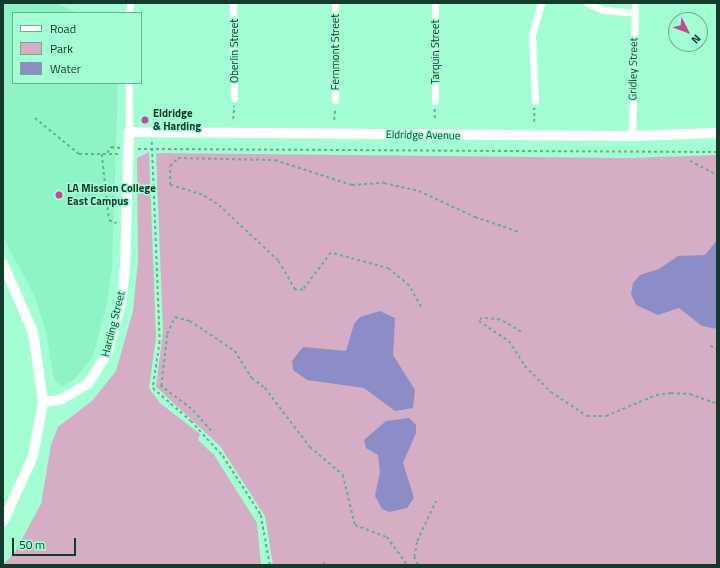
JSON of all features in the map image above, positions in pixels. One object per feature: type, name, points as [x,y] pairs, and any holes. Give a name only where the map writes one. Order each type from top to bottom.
[{"type":"street","name":"Oberlin Street","points":[[233,3],[234,98]]},
{"type":"street","name":"Fernmont Street","points":[[335,3],[335,100]]},
{"type":"street","name":"Tarquin Street","points":[[435,101],[436,3]]},
{"type":"street","points":[[535,101],[532,35],[541,3]]},
{"type":"street","points":[[587,3],[604,10],[635,13]]},
{"type":"street","name":"Gridley Street","points":[[632,136],[635,3]]},
{"type":"street","name":"Harding Street","points":[[43,402],[60,400],[88,384],[107,354],[122,300],[125,266],[129,84]]},
{"type":"street","name":"Eldridge Avenue","points":[[129,132],[632,136],[717,133]]},
{"type":"street","points":[[3,264],[33,332],[43,402],[33,456],[3,522]]},
{"type":"path","points":[[233,119],[234,98]]},
{"type":"path","points":[[334,120],[335,100]]},
{"type":"path","points":[[435,101],[435,121]]},
{"type":"path","points":[[534,122],[535,101]]},
{"type":"path","points":[[35,118],[79,154],[119,154]]},
{"type":"path","points":[[152,132],[160,341],[153,388],[191,421],[223,456],[261,516],[270,565]]},
{"type":"path","points":[[106,154],[111,148],[120,148]]},
{"type":"path","points":[[138,149],[717,152]]},
{"type":"path","points":[[102,154],[109,220],[116,223]]},
{"type":"path","points":[[421,307],[409,286],[389,269],[330,253],[303,290],[295,290],[278,260],[217,204],[202,195],[170,185],[170,166],[178,158],[275,160],[347,184],[384,183],[419,191],[519,232]]},
{"type":"path","points":[[690,161],[717,175]]},
{"type":"path","points":[[211,431],[191,409],[161,386],[167,334],[175,317],[190,321],[235,351],[252,378],[265,388],[310,447],[344,475],[355,525],[387,538],[407,565]]},
{"type":"path","points":[[521,332],[500,320],[482,318],[479,321],[509,341],[525,366],[551,392],[587,416],[606,416],[656,395],[671,393],[690,394],[717,404]]},
{"type":"path","points":[[710,346],[717,348]]},
{"type":"path","points":[[418,565],[414,556],[417,541],[436,501]]},
{"type":"shaded area","name":"LA Mission College East Campus","points":[[3,3],[56,3],[77,12],[12,12],[12,84],[118,84],[112,270],[106,308],[93,356],[76,378],[62,387],[54,380],[46,332],[35,297],[3,237]]},
{"type":"green space","points":[[149,152],[156,337],[149,388],[160,403],[200,434],[198,440],[214,455],[257,523],[261,565],[3,565],[15,552],[41,504],[51,445],[58,427],[93,400],[116,371],[133,311],[138,260],[137,158]]},
{"type":"green space","points":[[156,153],[629,158],[717,155],[717,565],[273,565],[265,516],[220,446],[156,387],[163,331]]},
{"type":"water","points":[[717,240],[717,329],[702,326],[679,308],[658,315],[636,305],[631,294],[633,283],[640,275],[659,269],[678,256],[705,255]]},
{"type":"water","points":[[380,311],[395,318],[393,355],[415,390],[413,408],[395,411],[364,388],[307,380],[293,370],[292,361],[303,347],[346,351],[354,324],[360,317]]},
{"type":"water","points":[[409,418],[416,425],[416,433],[403,463],[414,498],[407,508],[389,512],[382,509],[375,496],[380,472],[378,455],[366,448],[364,440],[386,421]]},
{"type":"place","name":"Eldridge & Harding","points":[[145,120]]},
{"type":"place","name":"LA Mission College East Campus","points":[[59,195]]}]
